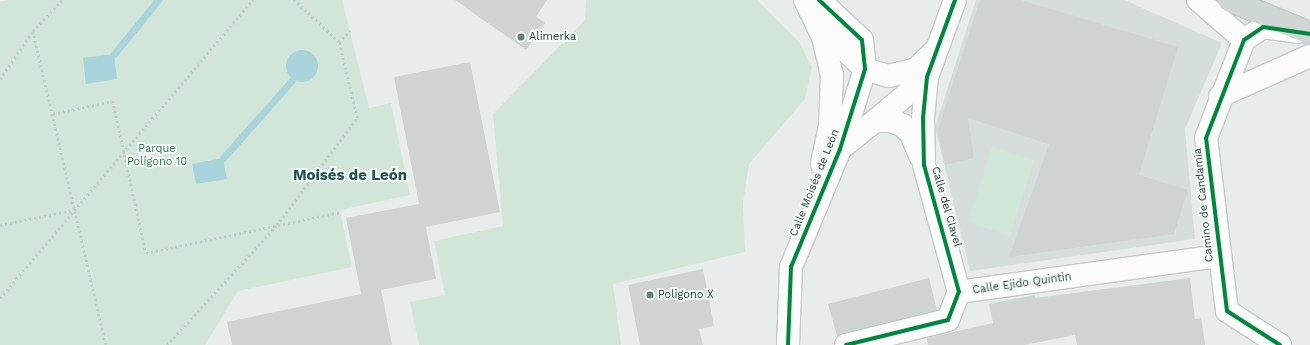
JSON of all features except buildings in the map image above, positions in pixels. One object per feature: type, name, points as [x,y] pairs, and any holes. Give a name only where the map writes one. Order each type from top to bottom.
[{"type":"main road","points":[[1229,0],[1310,33]]},
{"type":"street","points":[[927,77],[955,0]]},
{"type":"street","points":[[1198,0],[1244,40],[1263,27],[1310,33]]},
{"type":"street","name":"Calle Moisés de León","points":[[812,6],[865,69],[888,76],[902,75],[915,70],[938,48]]},
{"type":"street","name":"Calle Moisés de León","points":[[812,6],[828,53],[833,100],[813,206]]},
{"type":"street","name":"Camino de Candamia","points":[[1244,40],[1220,96],[1206,138],[1218,256],[1228,311],[1280,345]]},
{"type":"street","points":[[1220,96],[1310,56]]},
{"type":"street","name":"Calle Moisés de León","points":[[788,345],[791,267],[813,206],[840,149],[865,69]]},
{"type":"street","name":"Calle Moisés de León","points":[[840,149],[875,122],[927,77]]},
{"type":"street","name":"Calle del Clavel","points":[[927,77],[923,118],[924,166],[959,292]]},
{"type":"street","points":[[875,122],[902,125],[911,134],[924,166]]},
{"type":"street","name":"Calle Ejido Quintin","points":[[846,345],[948,320],[959,292],[1218,256]]},
{"type":"path","points":[[0,79],[34,31],[62,0]]},
{"type":"path","points":[[0,298],[253,0]]},
{"type":"path","points":[[167,345],[277,225],[357,118],[339,42],[294,0]]},
{"type":"path","points":[[339,42],[350,30]]},
{"type":"path","points":[[34,31],[106,345]]},
{"type":"path","points":[[53,114],[113,101],[146,253],[340,212]]},
{"type":"path","points":[[0,226],[75,210]]},
{"type":"shaded area","points":[[976,0],[1124,0],[1222,43],[1185,129],[1195,239],[970,271],[935,127]]},
{"type":"green space","name":"Parque Polígono 10","points":[[8,0],[342,0],[369,108],[391,103],[410,195],[340,210],[352,267],[238,291],[205,345],[0,345],[0,2]]},
{"type":"green space","points":[[586,0],[757,0],[799,42],[812,67],[805,99],[749,164],[743,203],[745,252],[613,284],[621,345],[419,345],[410,302],[445,295],[434,241],[503,226],[493,114],[585,20]]},
{"type":"green space","points":[[992,147],[1034,160],[1010,236],[968,222]]},
{"type":"water","points":[[302,50],[313,55],[318,66],[313,77],[302,82],[291,77],[286,66],[291,55]]},
{"type":"water","points":[[114,54],[117,79],[86,84],[83,58]]},
{"type":"water","points":[[223,158],[227,179],[196,184],[192,164]]},
{"type":"waterway","points":[[114,54],[158,0]]},
{"type":"waterway","points":[[223,158],[294,78]]},
{"type":"cycle path","points":[[788,345],[791,267],[840,149],[865,69],[862,40],[819,0]]},
{"type":"cycle path","points":[[846,345],[948,320],[959,292],[924,165],[923,118],[927,77],[955,0]]},
{"type":"cycle path","points":[[1280,345],[1227,311],[1206,138],[1244,40],[1263,27],[1310,34]]},
{"type":"place","name":"Alimerka","points":[[521,37]]},
{"type":"place","name":"Poligono X","points":[[650,295]]},
{"type":"district","name":"Moisés de León","points":[[350,176]]}]
